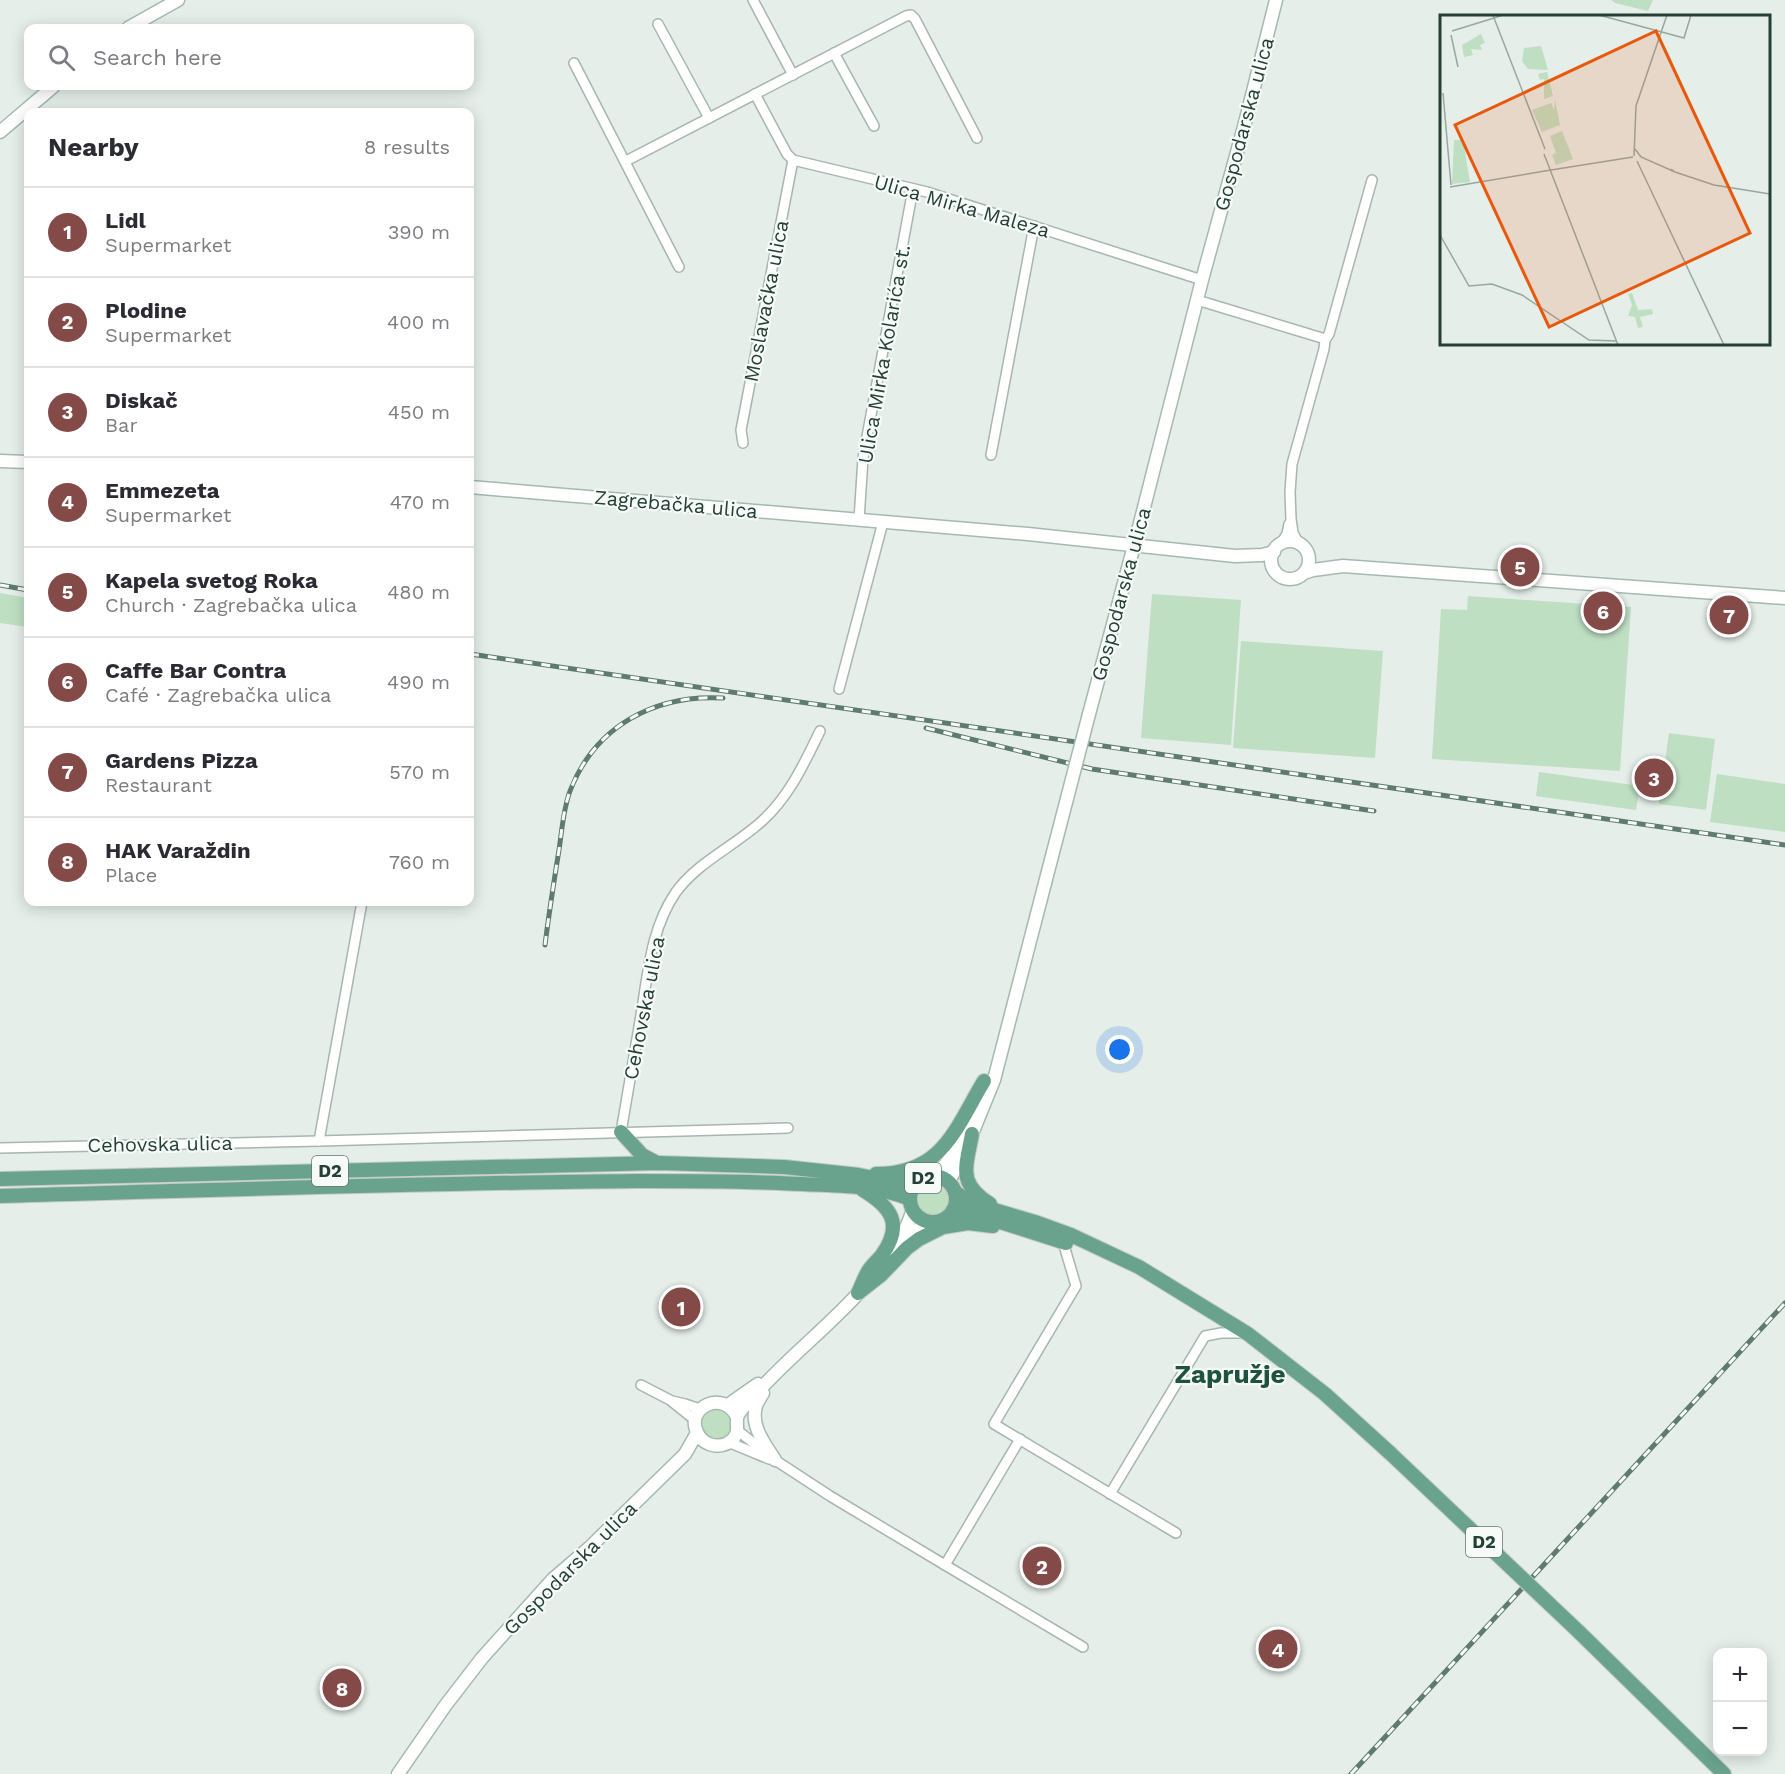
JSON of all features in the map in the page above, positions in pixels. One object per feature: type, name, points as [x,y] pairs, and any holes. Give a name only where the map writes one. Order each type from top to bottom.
[{"type":"main road","points":[[135,24],[178,0]]},
{"type":"main road","name":"Gospodarska ulica","points":[[952,1187],[987,1100],[1000,1056],[1202,280],[1243,134],[1276,0]]},
{"type":"main road","points":[[28,108],[49,90]]},
{"type":"main road","points":[[0,132],[24,112]]},
{"type":"main road","points":[[0,461],[24,462]]},
{"type":"main road","name":"Zagrebačka ulica","points":[[474,487],[1135,544],[1235,556],[1262,555],[1290,542],[1318,560],[1342,567]]},
{"type":"main road","points":[[1275,572],[1272,562],[1277,548]]},
{"type":"main road","points":[[1303,549],[1308,563],[1304,573]]},
{"type":"main road","name":"Zagrebačka ulica","points":[[1235,556],[1263,564],[1289,579],[1313,570],[1342,567],[1785,598]]},
{"type":"main road","points":[[859,1182],[903,1171],[922,1163],[940,1151],[956,1133],[991,1067],[1000,1056]]},
{"type":"main road","points":[[930,1176],[944,1166],[955,1151],[984,1082]]},
{"type":"main road","points":[[621,1132],[642,1155],[659,1163]]},
{"type":"main road","points":[[972,1134],[966,1171],[968,1184],[980,1198],[1005,1212]]},
{"type":"main road","name":"D2","points":[[0,1179],[659,1163],[783,1167],[859,1182],[912,1198]]},
{"type":"main road","name":"D2","points":[[952,1187],[955,1204],[953,1210],[944,1219],[930,1221],[918,1215],[912,1198],[918,1181],[937,1176],[952,1187],[971,1203],[1005,1212],[1096,1245],[1139,1267],[1248,1334],[1319,1389],[1390,1452],[1724,1774]]},
{"type":"main road","name":"D2","points":[[0,1196],[475,1184],[682,1181],[859,1182]]},
{"type":"main road","points":[[858,1293],[868,1271],[889,1243],[893,1224],[884,1204],[859,1182]]},
{"type":"main road","points":[[877,1272],[906,1228],[912,1198]]},
{"type":"main road","name":"D2","points":[[953,1210],[969,1212],[1063,1242],[1156,1278]]},
{"type":"main road","points":[[737,1417],[773,1374],[858,1293],[913,1233],[930,1221]]},
{"type":"main road","points":[[858,1293],[881,1275],[907,1248],[943,1227],[968,1223],[1013,1226]]},
{"type":"main road","points":[[728,1405],[773,1374]]},
{"type":"main road","points":[[773,1374],[756,1406],[755,1422],[759,1435],[775,1460]]},
{"type":"main road","points":[[707,1443],[698,1421],[706,1405],[713,1402],[728,1405],[737,1417],[737,1430],[728,1442]]},
{"type":"main road","name":"Gospodarska ulica","points":[[685,1454],[698,1421]]},
{"type":"main road","name":"Gospodarska ulica","points":[[398,1774],[445,1706],[482,1658],[553,1579],[589,1548],[685,1454],[707,1443],[721,1445],[728,1442]]},
{"type":"street","points":[[753,0],[793,75]]},
{"type":"street","points":[[626,161],[906,16],[913,16],[977,138]]},
{"type":"street","points":[[658,24],[710,118]]},
{"type":"street","points":[[834,53],[874,126]]},
{"type":"street","points":[[574,63],[679,267]]},
{"type":"street","points":[[755,94],[787,154],[793,160]]},
{"type":"street","name":"Ulica Mirka Maleza","points":[[793,160],[913,189],[1202,280]]},
{"type":"street","name":"Moslavačka ulica","points":[[743,442],[741,430],[793,160]]},
{"type":"street","points":[[1303,549],[1293,533],[1291,519],[1292,464],[1325,340],[1329,334],[1372,180]]},
{"type":"street","name":"Ulica Mirka Kolarića st.","points":[[859,520],[863,458],[913,189]]},
{"type":"street","points":[[991,454],[1034,226]]},
{"type":"street","points":[[1197,300],[1325,340]]},
{"type":"street","points":[[1277,548],[1287,534],[1291,519]]},
{"type":"street","points":[[839,689],[883,522]]},
{"type":"street","name":"Cehovska ulica","points":[[621,1132],[653,944],[667,909],[676,892],[695,872],[759,824],[787,795],[820,731]]},
{"type":"street","points":[[319,1141],[361,906]]},
{"type":"street","name":"Cehovska ulica","points":[[0,1148],[788,1128]]},
{"type":"street","points":[[1063,1242],[1076,1286],[994,1424],[1176,1533]]},
{"type":"street","points":[[1110,1494],[1205,1336],[1221,1333],[1248,1334]]},
{"type":"street","points":[[641,1385],[670,1400],[686,1404],[698,1421]]},
{"type":"street","name":"Gospodarska ulica","points":[[737,1430],[775,1460],[830,1496],[1083,1647]]},
{"type":"street","points":[[945,1565],[1020,1439]]},
{"type":"street","name":"Gospodarska ulica","points":[[728,1442],[775,1460]]},
{"type":"green space","points":[[1611,0],[1653,0],[1648,11]]},
{"type":"green space","points":[[0,593],[24,597],[24,626],[0,623]]},
{"type":"green space","points":[[1152,594],[1241,600],[1231,745],[1141,738]]},
{"type":"green space","points":[[1468,596],[1631,607],[1620,771],[1432,759],[1441,609],[1467,610]]},
{"type":"green space","points":[[1241,641],[1383,651],[1375,758],[1233,748]]},
{"type":"green space","points":[[1669,733],[1715,739],[1706,810],[1659,804]]},
{"type":"green space","points":[[1539,772],[1640,786],[1636,810],[1536,796]]},
{"type":"green space","points":[[1717,774],[1785,784],[1785,832],[1710,822]]},
{"type":"green space","points":[[933,1179],[945,1185],[951,1197],[945,1209],[933,1215],[921,1209],[915,1197],[921,1185]]},
{"type":"green space","points":[[717,1408],[728,1413],[733,1424],[728,1435],[717,1440],[706,1435],[701,1424],[706,1413]]},
{"type":"railway","points":[[0,585],[24,589]]},
{"type":"railway","points":[[474,655],[1785,845]]},
{"type":"railway","points":[[545,945],[566,805],[581,768],[595,748],[611,732],[651,709],[698,698],[723,698]]},
{"type":"railway","points":[[926,728],[1092,769],[1374,811]]},
{"type":"railway","points":[[1351,1774],[1785,1303]]},
{"type":"place","name":"Kapela svetog Roka","points":[[1520,567]]},
{"type":"place","name":"Caffe Bar Contra","points":[[1603,611]]},
{"type":"place","name":"Gardens Pizza","points":[[1729,615]]},
{"type":"place","name":"Diskač","points":[[1654,778]]},
{"type":"place","name":"Lidl","points":[[681,1307]]},
{"type":"place","name":"Plodine","points":[[1042,1566]]},
{"type":"place","name":"Emmezeta","points":[[1278,1649]]},
{"type":"place","name":"HAK Varaždin","points":[[342,1688]]},
{"type":"district","name":"Zapružje","points":[[1230,1374]]}]
